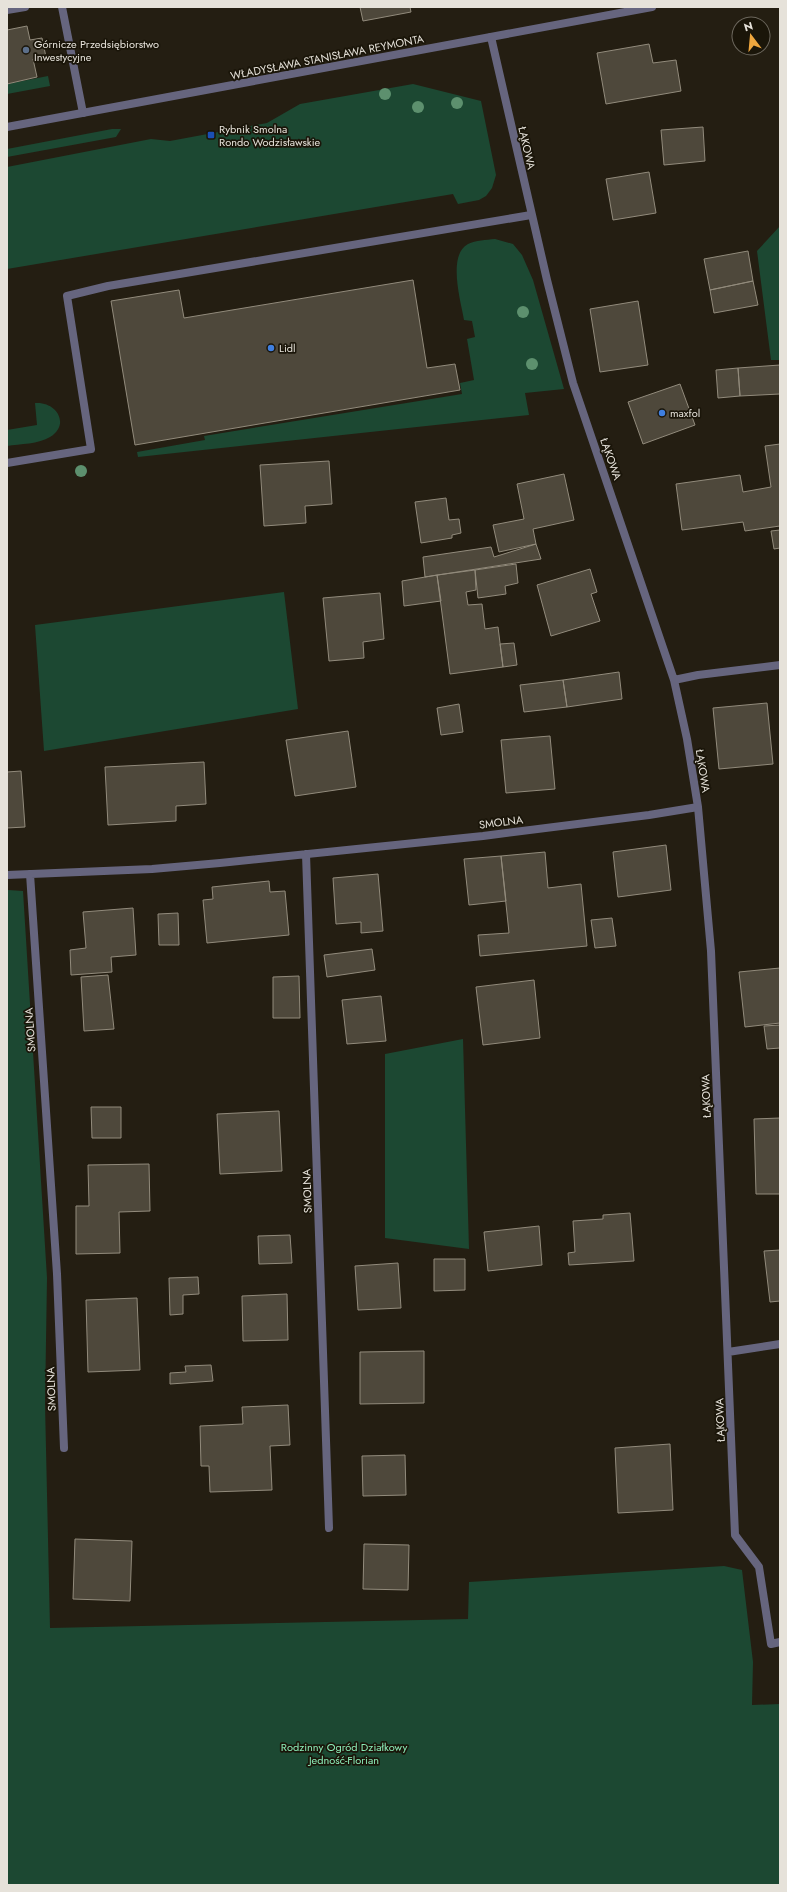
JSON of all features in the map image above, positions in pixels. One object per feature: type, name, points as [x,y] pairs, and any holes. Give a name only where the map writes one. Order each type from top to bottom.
[{"type":"street","points":[[7,10],[25,7]]},
{"type":"street","points":[[62,7],[83,113]]},
{"type":"street","name":"WŁADYSŁAWA STANISŁAWA REYMONTA","points":[[7,127],[652,7]]},
{"type":"street","name":"ŁĄKOWA","points":[[491,37],[531,216],[573,383],[674,680],[687,739],[698,807],[711,951],[735,1535],[759,1567],[771,1644],[780,1642]]},
{"type":"street","points":[[7,463],[91,449],[67,296],[108,286],[531,216]]},
{"type":"street","points":[[674,680],[780,665]]},
{"type":"street","name":"SMOLNA","points":[[7,875],[152,869],[306,854],[649,816],[698,807]]},
{"type":"street","name":"SMOLNA","points":[[306,854],[329,1528]]},
{"type":"street","name":"SMOLNA","points":[[30,874],[57,1274],[64,1448]]},
{"type":"street","points":[[728,1352],[780,1344]]},
{"type":"green space","points":[[48,76],[50,86],[7,94],[7,84]]},
{"type":"green space","points":[[413,84],[481,101],[496,175],[492,188],[486,196],[479,200],[458,204],[453,194],[7,269],[7,167],[151,139],[170,141],[267,123],[300,104]]},
{"type":"green space","points":[[112,129],[121,129],[116,137],[7,157],[7,149]]},
{"type":"green space","points":[[780,226],[780,360],[771,360],[757,251]]},
{"type":"green space","points":[[495,239],[513,244],[522,255],[533,280],[564,389],[525,393],[529,415],[138,457],[137,452],[205,440],[204,436],[462,394],[460,383],[474,380],[467,339],[475,337],[472,321],[464,320],[458,291],[458,258],[462,250],[468,244]]},
{"type":"green space","points":[[35,403],[43,403],[55,409],[60,420],[56,432],[50,437],[40,441],[7,446],[7,430],[37,425]]},
{"type":"green space","points":[[284,592],[298,709],[44,751],[35,625]]},
{"type":"green space","name":"Rodzinny Ogród Działkowy Jedność-Florian","points":[[8,890],[23,891],[47,1278],[45,1404],[50,1628],[468,1619],[469,1582],[724,1566],[742,1570],[753,1662],[752,1705],[780,1704],[780,1885],[7,1885]]},
{"type":"green space","points":[[463,1039],[469,1249],[385,1238],[385,1054]]},
{"type":"building","points":[[360,7],[410,7],[411,12],[363,21]]},
{"type":"building","name":"Górnicze Przedsiębiorstwo Inwestycyjne","points":[[27,26],[30,40],[42,38],[46,57],[33,59],[37,77],[7,84],[7,30]]},
{"type":"building","points":[[649,44],[653,63],[676,60],[681,91],[606,104],[597,53]]},
{"type":"building","points":[[703,127],[705,161],[664,165],[661,130]]},
{"type":"building","points":[[649,172],[656,213],[613,220],[606,179]]},
{"type":"building","points":[[748,251],[753,281],[710,290],[704,259]]},
{"type":"building","name":"Lidl","points":[[413,280],[427,368],[455,364],[460,390],[135,445],[111,301],[179,290],[184,318]]},
{"type":"building","points":[[753,281],[758,305],[714,313],[710,290]]},
{"type":"building","points":[[638,301],[648,365],[600,372],[590,309]]},
{"type":"building","points":[[780,365],[780,394],[740,396],[738,368]]},
{"type":"building","points":[[738,368],[740,396],[718,398],[716,370]]},
{"type":"building","points":[[680,384],[695,425],[643,444],[628,402]]},
{"type":"building","points":[[780,444],[780,526],[745,531],[743,522],[682,530],[676,484],[740,475],[743,492],[771,487],[765,446]]},
{"type":"building","points":[[329,461],[332,504],[305,506],[306,523],[264,526],[260,465]]},
{"type":"building","points":[[564,474],[574,520],[533,529],[536,544],[499,552],[493,525],[524,519],[517,484]]},
{"type":"building","points":[[446,498],[449,520],[459,519],[461,533],[452,535],[452,538],[421,543],[415,502]]},
{"type":"building","points":[[780,530],[780,548],[774,549],[771,531]]},
{"type":"building","points":[[536,544],[541,559],[425,577],[423,557],[491,547],[494,557]]},
{"type":"building","points":[[516,564],[518,583],[505,586],[506,594],[478,598],[475,570]]},
{"type":"building","points":[[590,569],[597,592],[591,594],[600,621],[551,636],[537,585]]},
{"type":"building","points":[[475,570],[476,590],[466,592],[468,605],[482,604],[485,629],[498,627],[503,667],[450,674],[437,575]]},
{"type":"building","points":[[437,575],[441,601],[404,606],[402,581]]},
{"type":"building","points":[[380,593],[384,639],[363,642],[364,658],[329,661],[323,598]]},
{"type":"building","points":[[514,643],[517,665],[503,667],[500,644]]},
{"type":"building","points":[[619,672],[622,699],[567,707],[563,680]]},
{"type":"building","points":[[563,680],[567,707],[524,712],[520,685]]},
{"type":"building","points":[[767,703],[773,764],[719,769],[713,708]]},
{"type":"building","points":[[459,704],[463,732],[441,735],[437,708]]},
{"type":"building","points":[[348,731],[356,787],[295,796],[286,740]]},
{"type":"building","points":[[550,736],[555,789],[506,793],[501,740]]},
{"type":"building","points":[[204,762],[206,804],[176,806],[176,821],[108,825],[105,767]]},
{"type":"building","points":[[21,771],[25,827],[7,828],[7,772]]},
{"type":"building","points":[[666,845],[671,890],[618,897],[613,852]]},
{"type":"building","points":[[545,852],[548,888],[581,884],[587,946],[480,956],[478,935],[509,933],[501,856]]},
{"type":"building","points":[[501,856],[506,901],[469,905],[464,859]]},
{"type":"building","points":[[378,874],[383,931],[361,933],[361,922],[336,924],[333,878]]},
{"type":"building","points":[[269,881],[270,892],[285,891],[289,935],[207,943],[203,900],[213,899],[212,887]]},
{"type":"building","points":[[133,908],[136,955],[111,957],[112,972],[71,975],[70,950],[86,948],[83,912]]},
{"type":"building","points":[[178,913],[179,945],[159,945],[158,914]]},
{"type":"building","points":[[612,918],[616,946],[595,948],[591,920]]},
{"type":"building","points":[[372,949],[375,970],[327,977],[324,955]]},
{"type":"building","points":[[780,968],[780,1023],[745,1027],[739,972]]},
{"type":"building","points":[[108,975],[114,1029],[84,1031],[81,977]]},
{"type":"building","points":[[299,976],[300,1018],[273,1018],[273,977]]},
{"type":"building","points":[[534,980],[540,1038],[483,1045],[476,987]]},
{"type":"building","points":[[381,996],[386,1041],[347,1044],[342,1000]]},
{"type":"building","points":[[780,1025],[780,1048],[767,1049],[764,1026]]},
{"type":"building","points":[[91,1107],[121,1107],[121,1138],[92,1138]]},
{"type":"building","points":[[279,1111],[282,1171],[220,1174],[217,1114]]},
{"type":"building","points":[[780,1118],[780,1194],[756,1194],[754,1119]]},
{"type":"building","points":[[149,1164],[150,1211],[119,1212],[120,1253],[76,1254],[76,1206],[89,1206],[88,1165]]},
{"type":"building","points":[[630,1213],[634,1261],[569,1265],[568,1253],[575,1252],[573,1221],[603,1219],[603,1215]]},
{"type":"building","points":[[539,1226],[542,1265],[488,1271],[484,1232]]},
{"type":"building","points":[[290,1235],[292,1263],[259,1264],[258,1236]]},
{"type":"building","points":[[780,1250],[780,1301],[770,1302],[764,1251]]},
{"type":"building","points":[[434,1259],[465,1259],[465,1290],[434,1291]]},
{"type":"building","points":[[398,1263],[401,1308],[358,1310],[355,1266]]},
{"type":"building","points":[[198,1277],[199,1294],[183,1295],[183,1314],[170,1315],[169,1278]]},
{"type":"building","points":[[287,1294],[288,1340],[243,1341],[242,1296]]},
{"type":"building","points":[[137,1298],[140,1370],[88,1372],[86,1300]]},
{"type":"building","points":[[424,1351],[424,1403],[360,1404],[360,1352]]},
{"type":"building","points":[[211,1365],[213,1381],[170,1384],[170,1373],[186,1372],[185,1366]]},
{"type":"building","points":[[288,1405],[290,1445],[270,1446],[272,1490],[210,1492],[209,1466],[201,1466],[200,1426],[243,1424],[242,1407]]},
{"type":"building","points":[[670,1444],[673,1510],[618,1513],[615,1448]]},
{"type":"building","points":[[405,1455],[406,1495],[363,1496],[362,1456]]},
{"type":"building","points":[[75,1539],[132,1541],[130,1601],[73,1599]]},
{"type":"building","points":[[364,1544],[409,1545],[408,1590],[363,1589]]},
{"type":"place","name":"Górnicze Przedsiębiorstwo Inwestycyjne","points":[[26,50]]},
{"type":"place","name":"Rybnik Smolna Rondo Wodzisławskie","points":[[211,135]]},
{"type":"place","name":"Lidl","points":[[271,348]]},
{"type":"place","name":"maxfol","points":[[662,413]]}]
